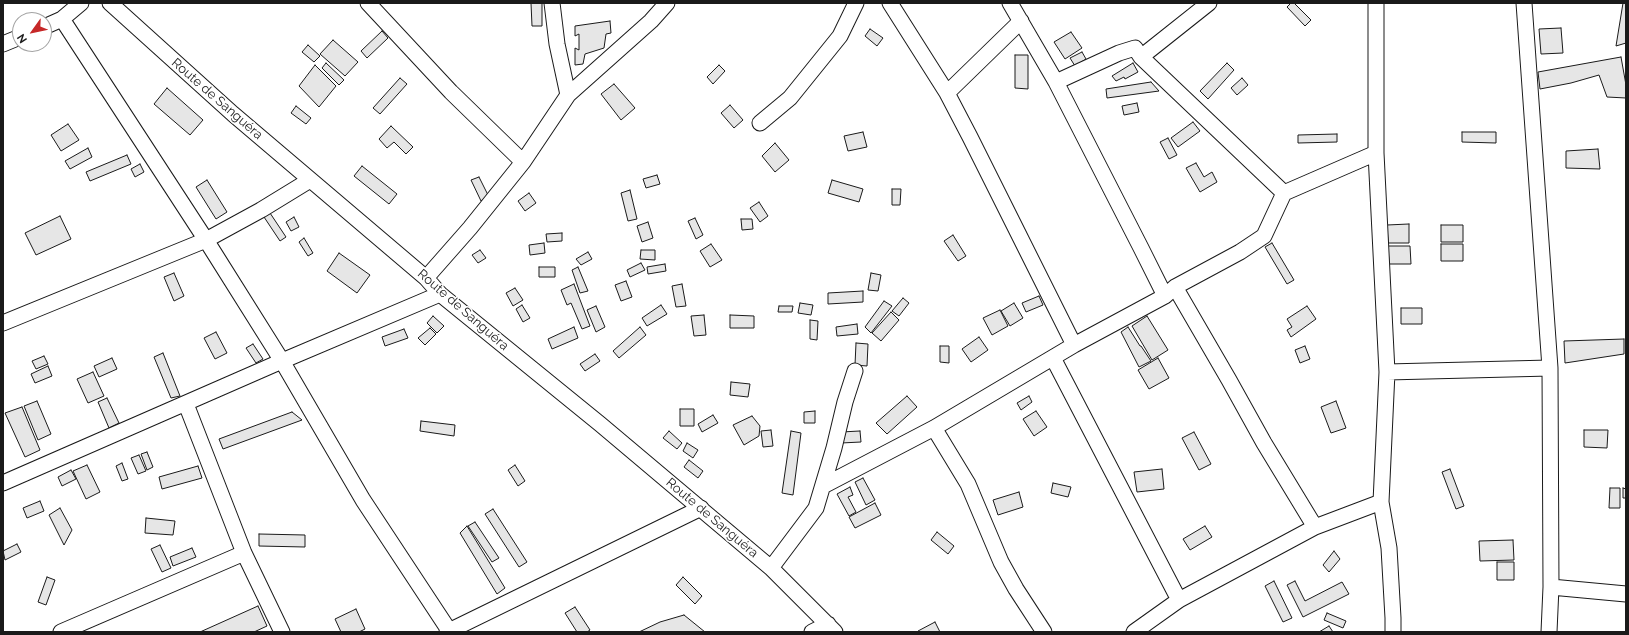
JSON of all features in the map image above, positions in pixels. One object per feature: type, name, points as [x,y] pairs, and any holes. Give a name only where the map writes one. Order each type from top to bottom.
[{"type":"street","points":[[52,23],[62,19],[81,3]]},
{"type":"street","name":"Route de Sanguéra","points":[[110,3],[233,114],[426,278],[440,294],[701,508],[771,568],[832,628]]},
{"type":"street","points":[[368,3],[450,92],[523,162]]},
{"type":"street","points":[[552,3],[557,44],[568,95]]},
{"type":"street","points":[[426,278],[470,228],[523,162],[568,95],[651,21],[667,3]]},
{"type":"street","points":[[760,123],[790,98],[840,36],[856,3]]},
{"type":"street","points":[[890,3],[947,94],[974,144],[1074,345]]},
{"type":"street","points":[[1010,3],[1056,82],[1142,248],[1229,380],[1264,443],[1315,527]]},
{"type":"street","points":[[1141,57],[1209,3]]},
{"type":"street","points":[[1376,3],[1376,153],[1387,372],[1381,502],[1389,548],[1393,618],[1392,632]]},
{"type":"street","points":[[1524,3],[1550,368],[1551,587],[1549,632]]},
{"type":"street","points":[[62,19],[206,240],[282,361],[363,500],[449,632],[701,508]]},
{"type":"street","points":[[947,94],[1021,21]]},
{"type":"street","points":[[1056,82],[1119,53],[1134,48],[1141,57],[1284,194]]},
{"type":"street","points":[[823,486],[934,428],[1074,345],[1240,252],[1264,236],[1284,194],[1376,153]]},
{"type":"street","points":[[3,323],[206,240],[261,210],[310,180]]},
{"type":"street","points":[[3,483],[282,361],[440,294]]},
{"type":"street","points":[[1052,358],[1179,600]]},
{"type":"street","points":[[1387,372],[1550,368]]},
{"type":"street","points":[[771,568],[816,508],[845,402],[856,371]]},
{"type":"street","points":[[186,404],[244,553],[282,632]]},
{"type":"street","points":[[934,428],[968,484],[1001,562],[1016,589],[1044,632]]},
{"type":"street","points":[[1134,632],[1179,600],[1315,527],[1381,502]]},
{"type":"street","points":[[61,632],[244,553]]},
{"type":"street","points":[[1551,587],[1626,594]]},
{"type":"street","points":[[812,632],[832,628]]},
{"type":"building","points":[[531,3],[542,3],[542,26],[532,26]]},
{"type":"building","points":[[1291,3],[1294,3],[1311,20],[1305,26],[1287,7]]},
{"type":"building","points":[[1623,3],[1626,3],[1626,43],[1616,46]]},
{"type":"building","points":[[610,21],[611,33],[606,34],[604,48],[585,54],[583,64],[575,65],[575,48],[579,50],[579,34],[575,36],[575,26]]},
{"type":"building","points":[[1561,28],[1563,53],[1541,54],[1539,29]]},
{"type":"building","points":[[870,29],[883,38],[877,46],[865,36]]},
{"type":"building","points":[[382,31],[388,38],[367,58],[361,51]]},
{"type":"building","points":[[1071,32],[1082,48],[1065,59],[1054,42]]},
{"type":"building","points":[[333,40],[358,62],[345,76],[320,54]]},
{"type":"building","points":[[308,45],[320,56],[314,62],[302,52]]},
{"type":"building","points":[[1082,52],[1086,59],[1075,66],[1070,58]]},
{"type":"building","points":[[1015,55],[1028,55],[1028,89],[1015,88]]},
{"type":"building","points":[[1621,57],[1626,85],[1626,98],[1607,97],[1599,75],[1571,83],[1540,89],[1538,72]]},
{"type":"building","points":[[326,63],[344,80],[339,85],[322,68]]},
{"type":"building","points":[[1133,63],[1138,72],[1125,79],[1124,77],[1116,81],[1112,76]]},
{"type":"building","points":[[1227,63],[1234,70],[1208,99],[1200,91]]},
{"type":"building","points":[[315,65],[336,86],[319,107],[299,86]]},
{"type":"building","points":[[719,65],[725,71],[713,84],[707,77]]},
{"type":"building","points":[[400,78],[407,84],[380,114],[373,108]]},
{"type":"building","points":[[1242,78],[1248,85],[1237,95],[1231,88]]},
{"type":"building","points":[[1151,82],[1159,91],[1107,98],[1106,89]]},
{"type":"building","points":[[614,84],[635,108],[621,120],[601,94]]},
{"type":"building","points":[[167,88],[203,120],[190,135],[154,104]]},
{"type":"building","points":[[1137,103],[1139,112],[1124,115],[1122,106]]},
{"type":"building","points":[[730,105],[743,120],[734,128],[721,113]]},
{"type":"building","points":[[296,106],[311,118],[306,124],[291,113]]},
{"type":"building","points":[[1193,122],[1200,131],[1178,147],[1171,138]]},
{"type":"building","points":[[68,124],[79,140],[61,151],[51,135]]},
{"type":"building","points":[[391,126],[413,147],[406,154],[394,142],[387,148],[379,139]]},
{"type":"building","points":[[863,132],[867,147],[848,151],[844,136]]},
{"type":"building","points":[[1462,132],[1496,132],[1496,143],[1462,142]]},
{"type":"building","points":[[1337,134],[1337,142],[1298,143],[1298,135]]},
{"type":"building","points":[[1168,138],[1177,155],[1169,159],[1160,142]]},
{"type":"building","points":[[775,143],[789,160],[775,172],[762,156]]},
{"type":"building","points":[[88,148],[92,157],[70,169],[65,161]]},
{"type":"building","points":[[1598,149],[1600,169],[1566,168],[1566,151]]},
{"type":"building","points":[[127,155],[131,164],[90,181],[86,172]]},
{"type":"building","points":[[1196,163],[1204,177],[1212,172],[1217,182],[1200,192],[1186,168]]},
{"type":"building","points":[[140,164],[144,172],[135,177],[131,169]]},
{"type":"building","points":[[362,166],[397,194],[389,204],[354,176]]},
{"type":"building","points":[[657,175],[660,184],[646,188],[643,179]]},
{"type":"building","points":[[479,177],[489,197],[481,201],[471,180]]},
{"type":"building","points":[[207,180],[227,212],[216,219],[196,187]]},
{"type":"building","points":[[832,180],[863,189],[859,202],[828,193]]},
{"type":"building","points":[[892,189],[901,189],[900,205],[892,205]]},
{"type":"building","points":[[630,190],[637,219],[628,221],[621,193]]},
{"type":"building","points":[[529,193],[536,203],[525,211],[518,201]]},
{"type":"building","points":[[759,202],[768,216],[760,222],[750,208]]},
{"type":"building","points":[[270,213],[286,237],[280,241],[264,217]]},
{"type":"building","points":[[60,216],[71,239],[36,255],[25,233]]},
{"type":"building","points":[[294,217],[299,227],[291,231],[286,222]]},
{"type":"building","points":[[695,218],[703,235],[696,239],[688,221]]},
{"type":"building","points":[[741,219],[752,219],[753,229],[742,230]]},
{"type":"building","points":[[648,222],[653,238],[642,242],[637,226]]},
{"type":"building","points":[[1409,224],[1409,243],[1388,243],[1387,225]]},
{"type":"building","points":[[1441,225],[1463,225],[1463,242],[1441,242]]},
{"type":"building","points":[[562,233],[562,241],[547,242],[546,234]]},
{"type":"building","points":[[953,235],[966,256],[958,261],[944,241]]},
{"type":"building","points":[[304,238],[313,253],[308,256],[299,242]]},
{"type":"building","points":[[544,243],[545,253],[530,255],[529,245]]},
{"type":"building","points":[[1272,243],[1294,280],[1287,284],[1265,247]]},
{"type":"building","points":[[711,244],[722,260],[710,267],[700,251]]},
{"type":"building","points":[[1441,244],[1463,244],[1463,261],[1441,261]]},
{"type":"building","points":[[1388,246],[1410,246],[1411,264],[1389,264]]},
{"type":"building","points":[[480,250],[486,258],[478,263],[472,255]]},
{"type":"building","points":[[641,250],[655,250],[655,260],[640,259]]},
{"type":"building","points":[[588,252],[592,259],[581,265],[576,259]]},
{"type":"building","points":[[339,253],[370,275],[357,293],[327,271]]},
{"type":"building","points":[[641,263],[645,270],[630,277],[627,270]]},
{"type":"building","points":[[665,264],[666,271],[648,274],[647,267]]},
{"type":"building","points":[[539,267],[555,267],[555,277],[539,277]]},
{"type":"building","points":[[578,267],[588,291],[580,293],[572,270]]},
{"type":"building","points":[[174,273],[184,296],[174,301],[164,277]]},
{"type":"building","points":[[871,273],[881,275],[878,291],[868,290]]},
{"type":"building","points":[[626,281],[632,297],[621,301],[615,285]]},
{"type":"building","points":[[574,284],[590,326],[582,329],[571,303],[567,305],[561,290]]},
{"type":"building","points":[[682,284],[686,306],[676,307],[672,286]]},
{"type":"building","points":[[515,288],[523,300],[513,306],[506,293]]},
{"type":"building","points":[[863,291],[863,302],[828,304],[828,293]]},
{"type":"building","points":[[1039,296],[1043,305],[1026,312],[1022,303]]},
{"type":"building","points":[[903,298],[909,303],[899,316],[892,311]]},
{"type":"building","points":[[884,301],[892,306],[871,333],[865,327]]},
{"type":"building","points":[[800,303],[813,305],[811,315],[798,313]]},
{"type":"building","points":[[1014,303],[1023,318],[1010,326],[1001,311]]},
{"type":"building","points":[[522,305],[530,318],[523,322],[516,309]]},
{"type":"building","points":[[661,305],[667,314],[647,326],[642,318]]},
{"type":"building","points":[[596,306],[605,327],[596,332],[587,310]]},
{"type":"building","points":[[779,306],[793,306],[792,312],[778,312]]},
{"type":"building","points":[[1307,306],[1316,319],[1291,337],[1287,330],[1292,327],[1287,319]]},
{"type":"building","points":[[1401,308],[1422,308],[1422,324],[1401,324]]},
{"type":"building","points":[[1000,310],[1008,326],[992,335],[983,318]]},
{"type":"building","points":[[891,312],[899,320],[881,341],[872,333]]},
{"type":"building","points":[[704,315],[706,335],[694,336],[691,316]]},
{"type":"building","points":[[730,315],[754,316],[754,328],[730,328]]},
{"type":"building","points":[[433,316],[444,326],[437,333],[427,323]]},
{"type":"building","points":[[1147,316],[1168,350],[1152,360],[1132,326]]},
{"type":"building","points":[[810,320],[818,321],[817,340],[810,339]]},
{"type":"building","points":[[857,324],[858,334],[837,336],[836,327]]},
{"type":"building","points":[[574,327],[578,338],[552,349],[548,339]]},
{"type":"building","points":[[640,327],[646,335],[619,358],[613,351]]},
{"type":"building","points":[[1128,327],[1151,361],[1139,367],[1121,332]]},
{"type":"building","points":[[430,328],[436,334],[425,345],[418,338]]},
{"type":"building","points":[[404,329],[408,338],[385,346],[382,337]]},
{"type":"building","points":[[216,332],[227,353],[215,359],[204,338]]},
{"type":"building","points":[[979,337],[988,350],[971,362],[962,349]]},
{"type":"building","points":[[1624,339],[1624,354],[1565,363],[1564,341]]},
{"type":"building","points":[[856,343],[868,344],[867,366],[855,365]]},
{"type":"building","points":[[253,344],[263,359],[256,363],[246,348]]},
{"type":"building","points":[[940,346],[949,346],[949,363],[940,362]]},
{"type":"building","points":[[1305,346],[1310,359],[1300,363],[1295,350]]},
{"type":"building","points":[[163,353],[180,396],[171,398],[154,357]]},
{"type":"building","points":[[595,354],[600,361],[585,371],[580,364]]},
{"type":"building","points":[[44,356],[48,364],[36,369],[32,361]]},
{"type":"building","points":[[112,358],[117,369],[99,377],[94,366]]},
{"type":"building","points":[[1158,358],[1169,378],[1149,389],[1138,370]]},
{"type":"building","points":[[48,366],[52,376],[35,383],[31,374]]},
{"type":"building","points":[[93,372],[104,396],[88,403],[77,379]]},
{"type":"building","points":[[731,382],[750,384],[748,397],[730,395]]},
{"type":"building","points":[[907,396],[917,407],[887,434],[876,423]]},
{"type":"building","points":[[1029,396],[1032,402],[1021,410],[1017,403]]},
{"type":"building","points":[[107,398],[119,423],[109,428],[98,402]]},
{"type":"building","points":[[37,401],[51,434],[38,440],[24,406]]},
{"type":"building","points":[[1336,401],[1346,428],[1331,433],[1321,407]]},
{"type":"building","points":[[22,407],[40,450],[25,457],[5,413]]},
{"type":"building","points":[[680,409],[694,409],[694,426],[680,426]]},
{"type":"building","points":[[815,411],[815,423],[804,423],[804,412]]},
{"type":"building","points":[[1036,411],[1047,427],[1034,436],[1023,419]]},
{"type":"building","points":[[292,412],[302,420],[223,449],[219,439]]},
{"type":"building","points":[[713,415],[718,423],[702,432],[698,424]]},
{"type":"building","points":[[752,416],[760,426],[759,436],[744,445],[733,425]]},
{"type":"building","points":[[421,421],[455,425],[454,436],[420,431]]},
{"type":"building","points":[[771,430],[773,446],[763,447],[761,431]]},
{"type":"building","points":[[1584,430],[1608,430],[1607,448],[1584,447]]},
{"type":"building","points":[[669,431],[682,443],[677,449],[663,438]]},
{"type":"building","points":[[791,431],[801,433],[793,495],[782,493]]},
{"type":"building","points":[[860,431],[861,442],[841,443],[841,432]]},
{"type":"building","points":[[1194,432],[1211,464],[1199,470],[1182,438]]},
{"type":"building","points":[[687,443],[698,450],[693,458],[683,451]]},
{"type":"building","points":[[147,452],[153,467],[147,470],[141,454]]},
{"type":"building","points":[[139,455],[146,471],[138,474],[131,458]]},
{"type":"building","points":[[689,460],[703,471],[698,478],[684,467]]},
{"type":"building","points":[[122,463],[128,479],[122,481],[116,466]]},
{"type":"building","points":[[87,465],[100,492],[86,499],[73,471]]},
{"type":"building","points":[[515,465],[525,481],[518,486],[508,470]]},
{"type":"building","points":[[198,466],[202,478],[162,489],[159,477]]},
{"type":"building","points":[[1162,469],[1164,489],[1137,492],[1134,472]]},
{"type":"building","points":[[1450,469],[1464,506],[1456,509],[1442,472]]},
{"type":"building","points":[[71,470],[76,479],[62,486],[58,477]]},
{"type":"building","points":[[863,478],[875,500],[866,505],[855,482]]},
{"type":"building","points":[[1053,483],[1071,487],[1068,497],[1051,493]]},
{"type":"building","points":[[850,487],[853,495],[848,497],[856,512],[849,516],[837,494]]},
{"type":"building","points":[[1610,488],[1620,488],[1620,508],[1609,508]]},
{"type":"building","points":[[1623,488],[1626,489],[1626,498],[1623,498]]},
{"type":"building","points":[[1019,492],[1023,507],[998,515],[993,500]]},
{"type":"building","points":[[40,501],[44,511],[27,518],[23,508]]},
{"type":"building","points":[[875,503],[881,515],[855,528],[849,517]]},
{"type":"building","points":[[60,508],[72,530],[64,545],[49,515]]},
{"type":"building","points":[[493,509],[527,562],[519,567],[485,514]]},
{"type":"building","points":[[146,518],[175,521],[173,535],[145,533]]},
{"type":"building","points":[[475,522],[499,558],[492,562],[468,526]]},
{"type":"building","points":[[467,526],[505,588],[497,594],[460,533]]},
{"type":"building","points":[[1205,526],[1212,537],[1190,550],[1183,539]]},
{"type":"building","points":[[937,532],[954,546],[948,554],[931,540]]},
{"type":"building","points":[[259,534],[305,535],[305,547],[259,546]]},
{"type":"building","points":[[1513,540],[1514,560],[1480,561],[1479,541]]},
{"type":"building","points":[[17,544],[21,552],[5,560],[3,551]]},
{"type":"building","points":[[160,545],[171,568],[162,572],[151,549]]},
{"type":"building","points":[[192,548],[196,557],[173,566],[170,557]]},
{"type":"building","points":[[1334,551],[1340,559],[1329,572],[1323,565]]},
{"type":"building","points":[[1497,562],[1514,562],[1514,580],[1497,580]]},
{"type":"building","points":[[47,577],[55,580],[46,605],[38,602]]},
{"type":"building","points":[[683,577],[702,596],[695,604],[676,585]]},
{"type":"building","points":[[1274,581],[1292,618],[1283,622],[1265,586]]},
{"type":"building","points":[[1295,581],[1305,601],[1342,582],[1349,594],[1303,617],[1287,585]]},
{"type":"building","points":[[258,606],[267,626],[254,632],[200,632]]},
{"type":"building","points":[[575,607],[590,630],[587,632],[577,632],[565,613]]},
{"type":"building","points":[[356,609],[365,629],[359,632],[341,632],[335,619]]},
{"type":"building","points":[[1327,613],[1346,621],[1343,628],[1324,620]]},
{"type":"building","points":[[684,615],[705,632],[639,632],[660,622]]},
{"type":"building","points":[[935,622],[940,632],[918,631]]},
{"type":"building","points":[[1329,626],[1333,632],[1319,632]]}]
